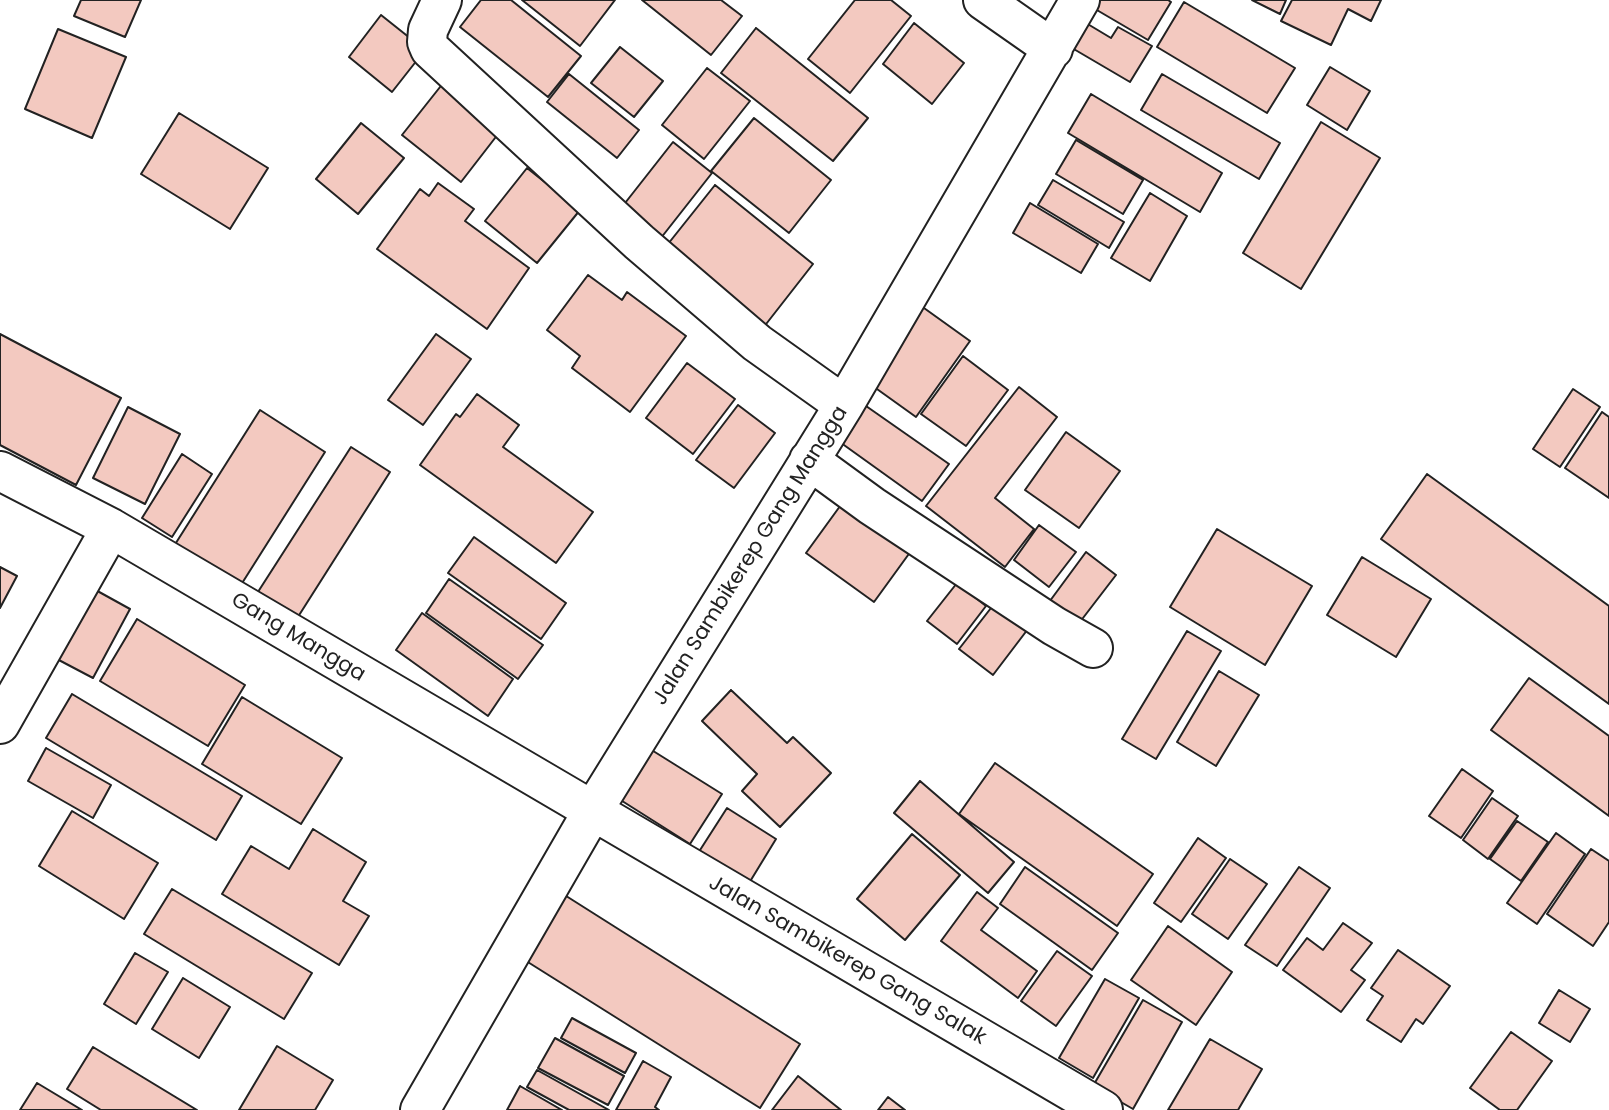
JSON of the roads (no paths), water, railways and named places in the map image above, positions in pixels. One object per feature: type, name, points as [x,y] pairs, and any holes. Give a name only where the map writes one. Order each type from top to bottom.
[{"type":"street","points":[[442,0],[428,30],[426,42],[430,49],[639,242],[757,343],[844,405]]},
{"type":"street","points":[[983,0],[1053,49]]},
{"type":"street","name":"Jalan Sambikerep Gang Mangga","points":[[420,1110],[592,812],[844,405],[1080,0]]},
{"type":"street","points":[[809,460],[873,506],[1054,626],[1093,648]]},
{"type":"street","name":"Gang Mangga","points":[[0,471],[111,528],[592,812]]},
{"type":"street","points":[[0,724],[111,528]]},
{"type":"street","name":"Jalan Sambikerep Gang Salak","points":[[592,812],[1103,1110]]}]
